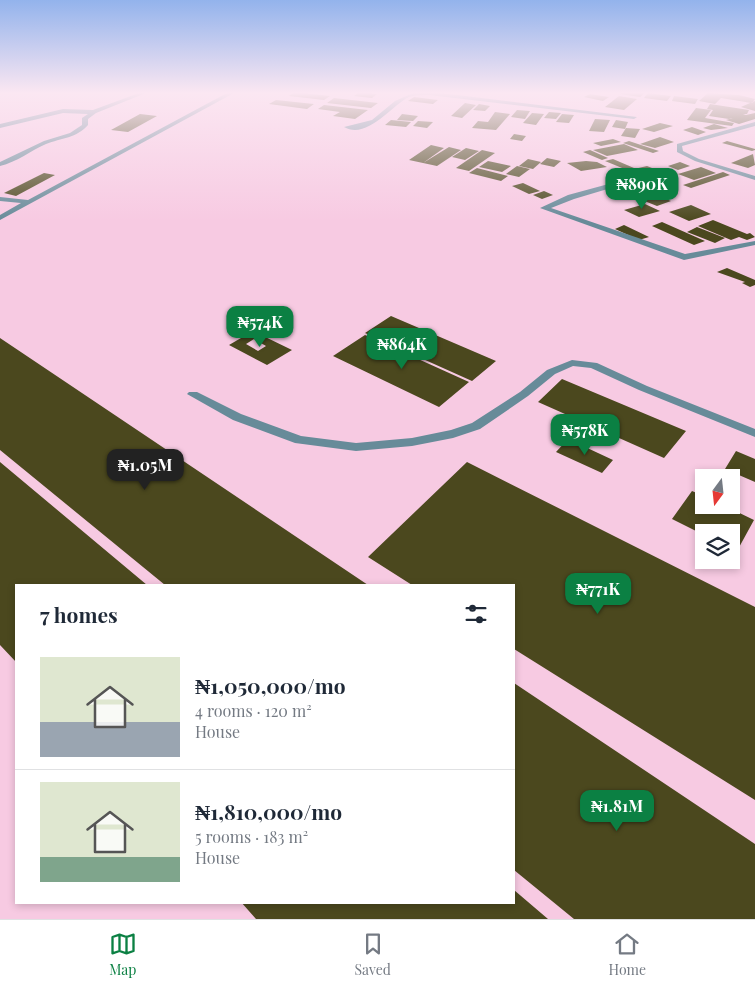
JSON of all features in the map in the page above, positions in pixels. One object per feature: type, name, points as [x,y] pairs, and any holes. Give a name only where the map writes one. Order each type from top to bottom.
[{"type":"street","points":[[0,164],[65,136]]},
{"type":"street","points":[[0,218],[152,136]]},
{"type":"street","points":[[713,136],[680,145],[680,152],[697,160],[755,178]]},
{"type":"street","points":[[649,175],[571,197],[544,208],[684,257],[755,243]]},
{"type":"street","points":[[0,199],[29,202]]},
{"type":"street","points":[[194,394],[237,417],[299,440],[356,447],[412,442],[453,434],[476,426],[524,394],[551,372],[572,363],[593,364],[652,391],[755,433]]},
{"type":"building","points":[[512,136],[526,136],[522,141],[510,139]]},
{"type":"building","points":[[621,136],[636,136],[635,138]]},
{"type":"building","points":[[660,137],[674,142],[655,148],[640,144]]},
{"type":"building","points":[[613,139],[621,142],[601,146],[593,143]]},
{"type":"building","points":[[629,141],[659,151],[653,153],[623,143]]},
{"type":"building","points":[[727,141],[755,150],[752,151],[722,143]]},
{"type":"building","points":[[624,144],[638,150],[607,156],[593,150]]},
{"type":"building","points":[[431,145],[444,148],[423,163],[409,160]]},
{"type":"building","points":[[449,147],[461,150],[437,166],[423,163]]},
{"type":"building","points":[[466,148],[479,151],[465,160],[452,157]]},
{"type":"building","points":[[482,150],[495,153],[469,171],[456,168]]},
{"type":"building","points":[[590,150],[608,158],[602,160],[583,152]]},
{"type":"building","points":[[753,154],[755,165],[748,168],[731,163]]},
{"type":"building","points":[[547,158],[561,161],[554,167],[540,164]]},
{"type":"building","points":[[528,159],[541,162],[533,169],[519,166]]},
{"type":"building","points":[[613,159],[634,168],[627,170],[605,161]]},
{"type":"building","points":[[488,161],[511,166],[502,172],[479,167]]},
{"type":"building","points":[[597,162],[607,167],[581,171],[567,163]]},
{"type":"building","points":[[680,162],[690,166],[678,170],[668,166]]},
{"type":"building","points":[[517,166],[530,169],[519,177],[506,174]]},
{"type":"building","points":[[647,166],[657,170],[640,175],[630,170]]},
{"type":"building","points":[[701,167],[716,173],[694,180],[678,174]]},
{"type":"building","points":[[477,168],[508,176],[501,181],[469,173]]},
{"type":"building","points":[[723,172],[730,175],[691,188],[683,185]]},
{"type":"building","points":[[44,173],[55,175],[16,196],[4,193]]},
{"type":"building","points":[[656,179],[674,187],[663,191],[644,183]]},
{"type":"building","points":[[523,183],[540,191],[529,194],[512,186]]},
{"type":"building","points":[[631,185],[671,201],[657,206],[617,190]]},
{"type":"building","points":[[544,191],[553,195],[542,199],[533,195]]},
{"type":"building","points":[[645,204],[660,211],[639,217],[624,210]]},
{"type":"building","points":[[691,205],[711,214],[689,221],[669,212]]},
{"type":"building","points":[[713,220],[747,234],[750,233],[755,237],[747,240],[739,237],[731,240],[698,226]]},
{"type":"building","points":[[662,222],[705,241],[694,245],[652,226]]},
{"type":"building","points":[[624,225],[649,237],[639,240],[615,229]]},
{"type":"building","points":[[697,227],[725,238],[715,243],[687,232]]},
{"type":"building","points":[[727,268],[755,280],[755,285],[750,287],[742,283],[745,282],[717,272]]},
{"type":"building","points":[[391,316],[496,361],[472,381],[365,333]]},
{"type":"building","points":[[253,331],[292,350],[267,365],[229,345]],"holes":[[[254,339],[266,346],[258,351],[246,344]]]},
{"type":"building","points":[[365,335],[469,382],[439,407],[333,356]]},
{"type":"building","points":[[0,338],[367,584],[164,584],[0,450]]},
{"type":"building","points":[[562,379],[686,431],[664,458],[538,402]]},
{"type":"building","points":[[568,439],[613,460],[602,473],[556,452]]},
{"type":"building","points":[[736,451],[755,459],[755,482],[740,476],[740,469],[725,469]]},
{"type":"building","points":[[0,462],[146,584],[15,584],[15,661],[0,645]]},
{"type":"building","points":[[467,462],[755,607],[755,800],[515,650],[515,584],[410,584],[368,557]]},
{"type":"building","points":[[692,491],[695,492],[695,514],[740,513],[754,520],[740,546],[740,524],[695,524],[695,530],[672,519]]},
{"type":"building","points":[[515,684],[755,844],[755,919],[574,919],[515,871]]},
{"type":"building","points":[[515,891],[548,919],[256,919],[243,904],[515,904]]}]
